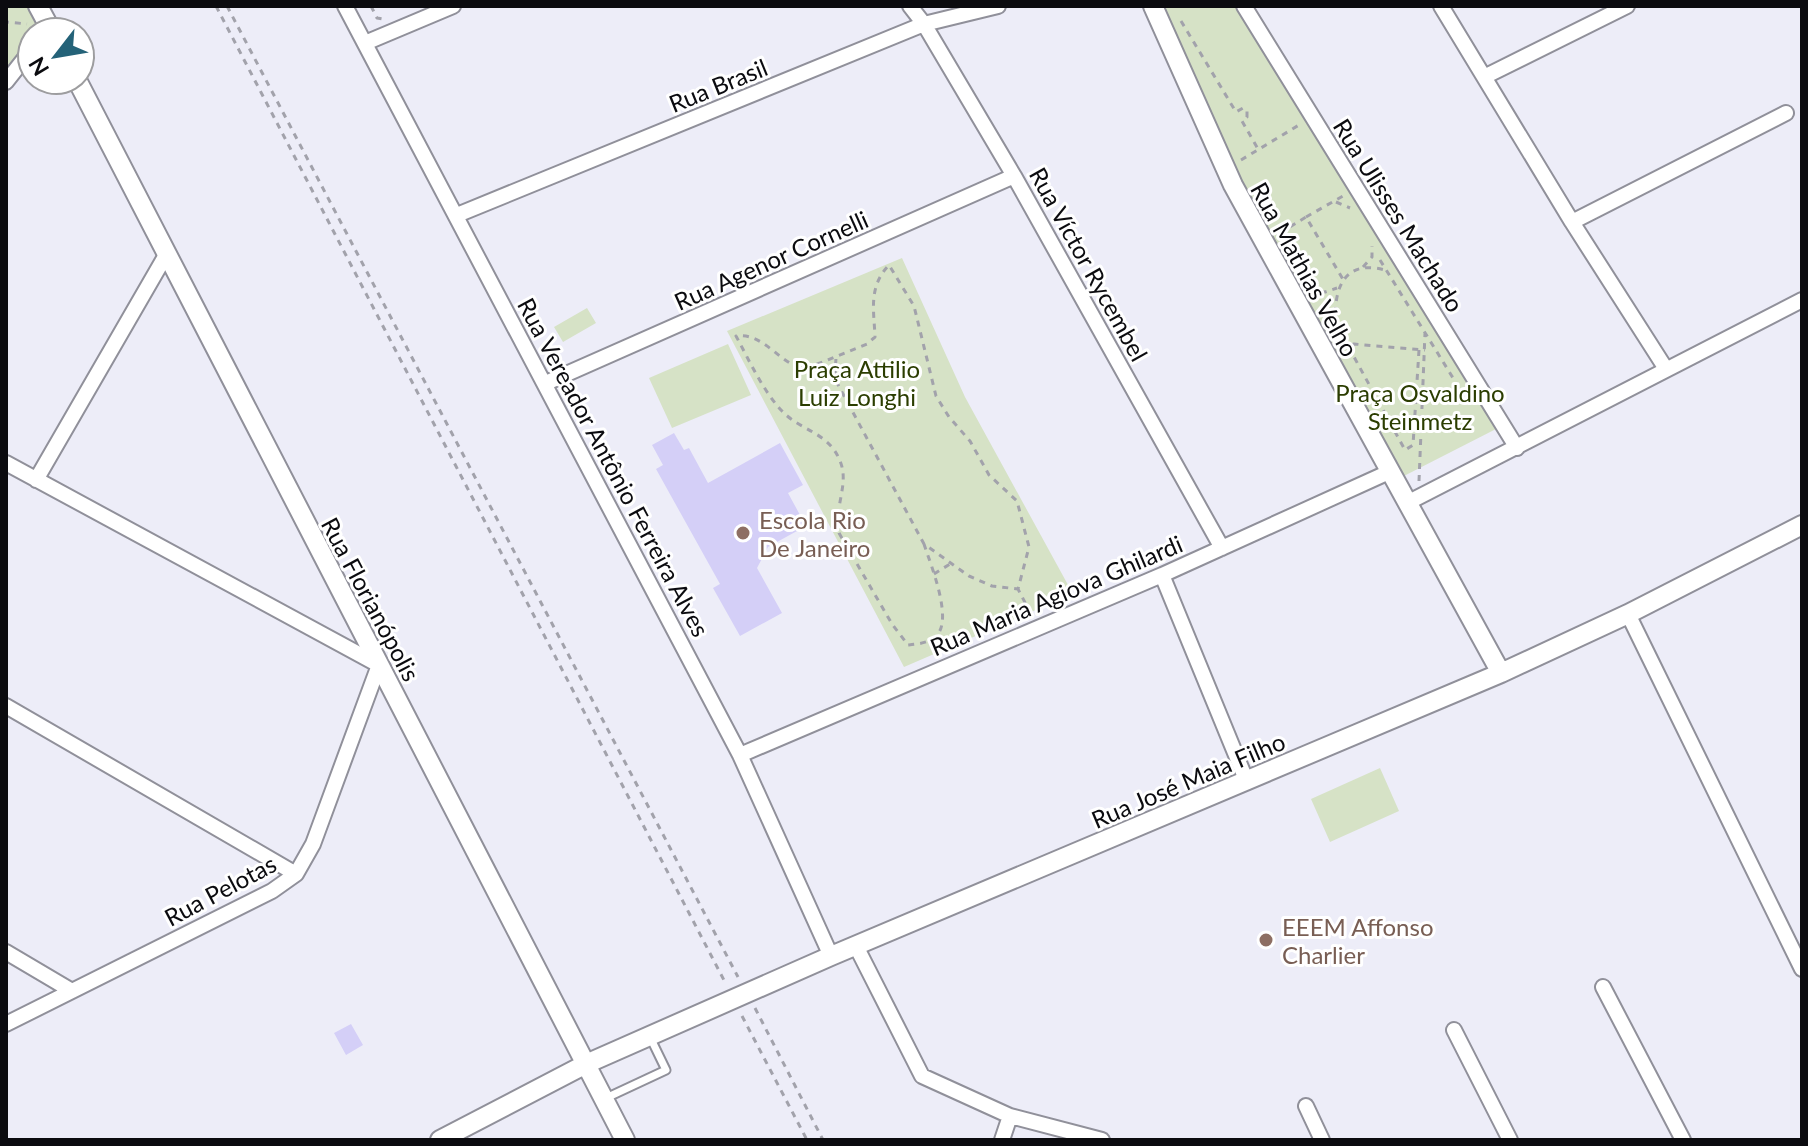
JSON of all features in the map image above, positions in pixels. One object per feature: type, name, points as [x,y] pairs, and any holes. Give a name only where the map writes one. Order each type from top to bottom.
[{"type":"street","name":"Rua Vereador Antônio Ferreira Alves","points":[[345,6],[740,755],[831,956]]},
{"type":"street","points":[[365,43],[453,6]]},
{"type":"street","name":"Rua Víctor Rycembel","points":[[910,6],[924,24],[1014,176],[1222,548]]},
{"type":"street","name":"Rua Brasil","points":[[457,215],[924,24],[998,6]]},
{"type":"street","name":"Rua Mathias Velho","points":[[1153,6],[1233,185],[1389,472],[1413,498],[1501,673]]},
{"type":"street","name":"Rua Ulisses Machado","points":[[1244,6],[1517,448]]},
{"type":"street","points":[[1441,6],[1572,222],[1666,369]]},
{"type":"street","points":[[1484,77],[1627,6]]},
{"type":"street","name":"Rua Florianópolis","points":[[85,96],[625,1140]]},
{"type":"street","points":[[1572,222],[1786,113]]},
{"type":"street","name":"Rua Agenor Cornelli","points":[[546,383],[1014,176]]},
{"type":"street","points":[[36,480],[166,255]]},
{"type":"street","points":[[1413,498],[1517,448],[1802,300]]},
{"type":"street","points":[[6,463],[379,665]]},
{"type":"street","name":"Rua Maria Agiova Ghilardi","points":[[740,755],[1162,575],[1389,472]]},
{"type":"street","name":"Rua José Maia Filho","points":[[440,1140],[586,1064],[740,996],[1501,673],[1628,614],[1802,525]]},
{"type":"street","points":[[1162,575],[1247,782]]},
{"type":"street","points":[[1628,614],[1802,969]]},
{"type":"street","name":"Rua Pelotas","points":[[6,1024],[272,891],[296,874],[313,844],[379,665]]},
{"type":"street","points":[[6,706],[296,874]]},
{"type":"street","points":[[856,946],[922,1076],[1010,1116],[1102,1140]]},
{"type":"street","points":[[6,952],[72,991]]},
{"type":"street","points":[[1603,987],[1683,1140]]},
{"type":"street","points":[[1454,1030],[1510,1140]]},
{"type":"street","points":[[1306,1106],[1322,1140]]},
{"type":"street","points":[[1002,1140],[1010,1116]]},
{"type":"lane","points":[[604,1099],[666,1070],[650,1036]]},
{"type":"path","points":[[216,6],[740,996],[823,1140]]},
{"type":"path","points":[[227,6],[740,996],[807,1140]]},
{"type":"path","points":[[371,6],[377,18],[392,16]]},
{"type":"path","points":[[1175,13],[1236,112],[1243,108],[1247,111],[1247,117],[1242,121],[1258,149]]},
{"type":"path","points":[[6,16],[7,24]]},
{"type":"path","points":[[1238,162],[1299,125]]},
{"type":"path","points":[[1276,235],[1343,196]]},
{"type":"path","points":[[1332,202],[1350,208]]},
{"type":"path","points":[[1311,226],[1318,210]]},
{"type":"path","points":[[1306,217],[1344,281]]},
{"type":"path","points":[[1296,223],[1311,226]]},
{"type":"path","points":[[1282,238],[1288,228]]},
{"type":"path","points":[[1306,288],[1325,292],[1338,287],[1371,260],[1372,246]]},
{"type":"path","points":[[817,365],[826,369],[836,381],[924,544],[943,607],[942,627],[928,641],[908,645],[892,624],[839,533],[835,519],[844,480],[842,463],[835,449],[829,441],[782,411],[736,336],[744,335],[760,342],[796,368],[805,369],[867,344],[875,337],[873,292],[889,265],[914,306],[941,406],[970,441],[989,475],[1017,501],[1029,547],[1018,589],[1038,626]]},
{"type":"path","points":[[1361,269],[1370,267],[1387,271]]},
{"type":"path","points":[[1338,287],[1334,308],[1338,344]]},
{"type":"path","points":[[1413,498],[1425,333],[1463,394]]},
{"type":"path","points":[[1419,350],[1413,445],[1408,451],[1348,346],[1425,350]]},
{"type":"path","points":[[836,357],[836,381]]},
{"type":"path","points":[[924,544],[969,576],[992,586],[1018,589]]},
{"type":"path","points":[[934,574],[950,564]]},
{"type":"green space","points":[[6,6],[28,6],[33,16],[16,16],[16,59],[6,72]]},
{"type":"green space","name":"Praça Osvaldino Steinmetz","points":[[1153,6],[1238,6],[1496,429],[1400,478],[1236,185]]},
{"type":"green space","name":"Praça Attilio Luiz Longhi","points":[[902,258],[965,397],[1073,594],[904,667],[727,331]]},
{"type":"green space","points":[[587,308],[596,323],[563,342],[554,327]]},
{"type":"green space","points":[[728,344],[751,395],[672,428],[649,378]]},
{"type":"green space","points":[[1380,768],[1399,811],[1330,842],[1311,799]]},
{"type":"building","points":[[674,433],[684,450],[689,448],[708,483],[780,443],[803,485],[788,493],[806,526],[768,547],[757,568],[782,613],[740,636],[713,588],[720,584],[656,469],[663,465],[652,445]]},
{"type":"building","points":[[351,1024],[363,1045],[346,1055],[334,1033]]},
{"type":"place","name":"Escola Rio De Janeiro","points":[[743,533]]},
{"type":"place","name":"EEEM Affonso Charlier","points":[[1266,940]]}]
